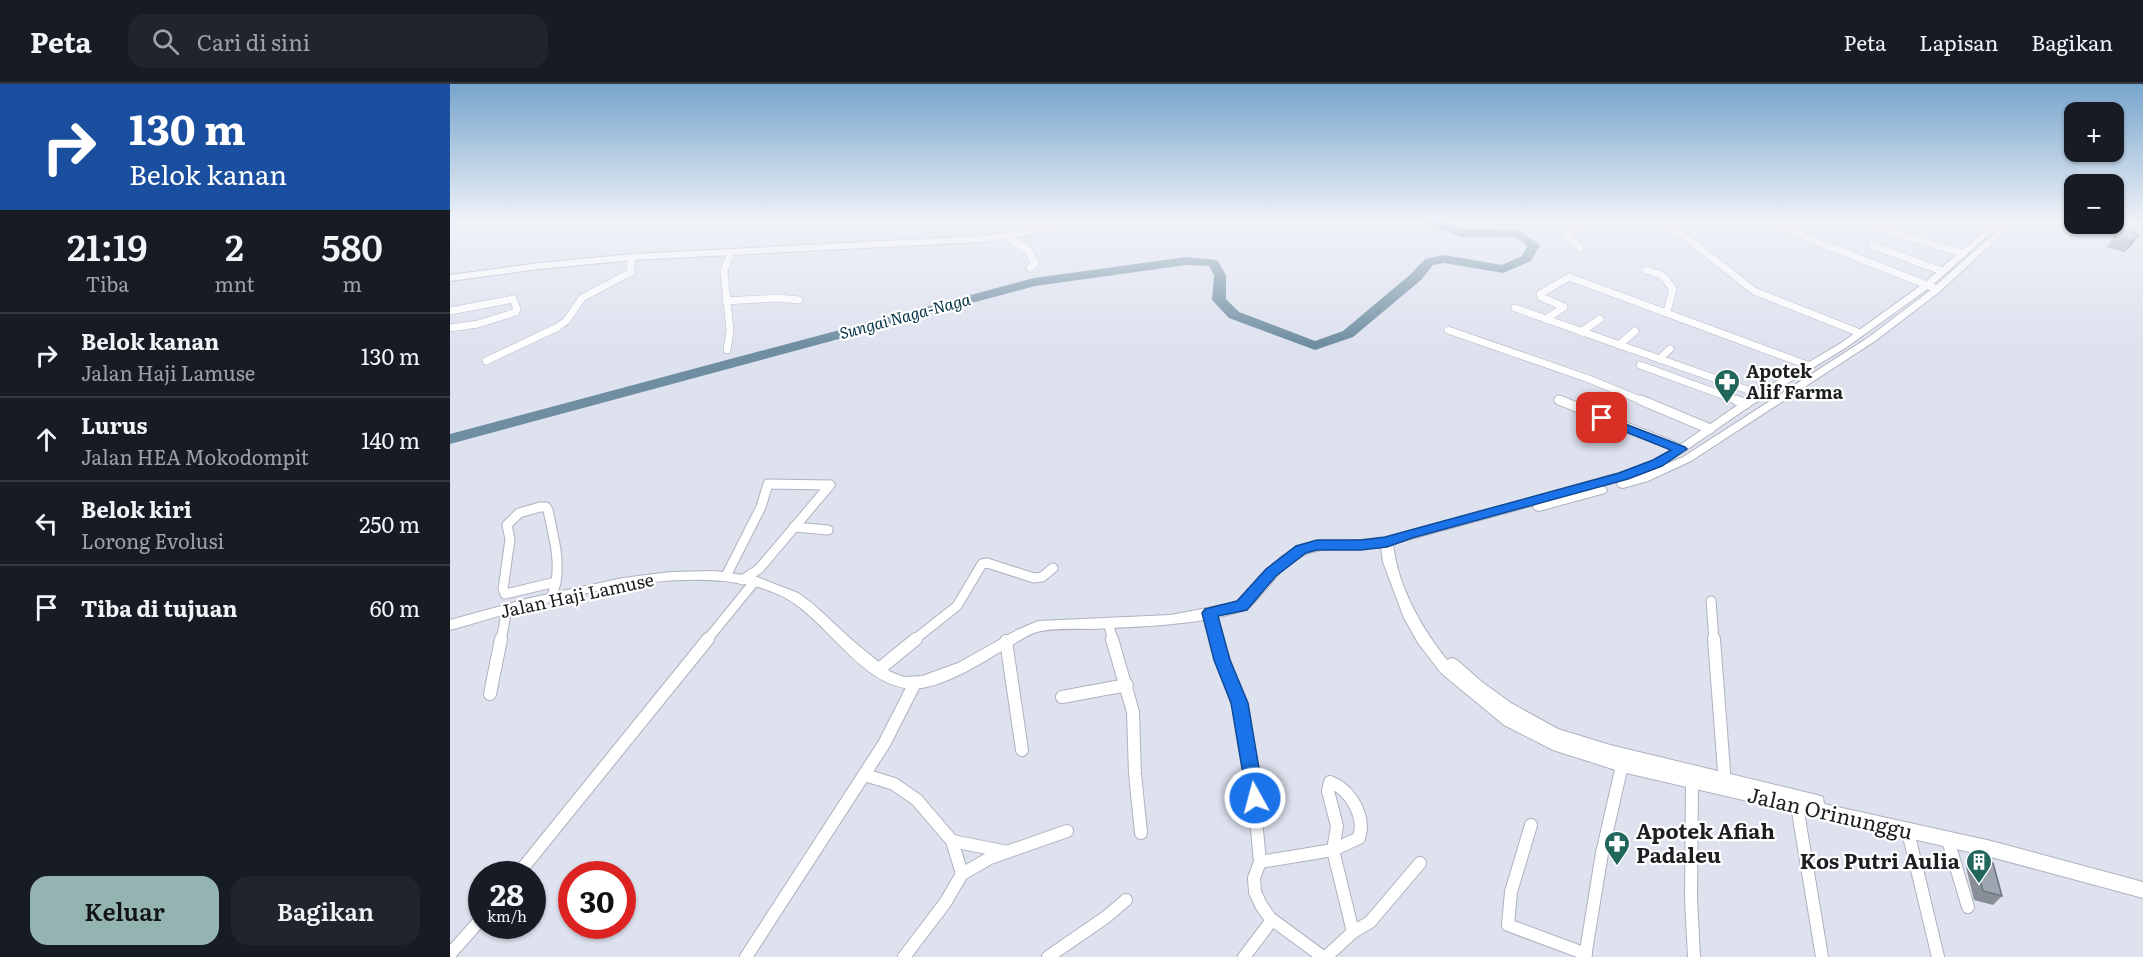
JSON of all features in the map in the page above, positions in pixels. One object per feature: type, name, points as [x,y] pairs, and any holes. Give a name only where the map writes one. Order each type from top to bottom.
[{"type":"main road","points":[[450,273],[545,263]]},
{"type":"main road","points":[[450,278],[556,263]]},
{"type":"street","points":[[486,361],[563,324],[582,298],[631,272],[631,263]]},
{"type":"street","points":[[727,263],[726,301],[730,331],[727,350]]},
{"type":"street","points":[[1030,268],[1035,263]]},
{"type":"street","points":[[1718,263],[1754,291],[1860,333]]},
{"type":"street","points":[[1868,263],[1937,290]]},
{"type":"street","points":[[1917,263],[1942,272]]},
{"type":"street","points":[[1387,542],[1397,544],[1644,478],[1687,459],[1926,286],[1953,263]]},
{"type":"street","points":[[1387,542],[1407,534],[1623,476],[1657,463],[1746,404],[1855,350],[1937,290],[1964,263]]},
{"type":"street","points":[[1646,270],[1662,275],[1673,289],[1667,311]]},
{"type":"street","points":[[1546,319],[1564,307],[1540,297],[1540,294],[1569,277],[1667,311],[1809,371]]},
{"type":"street","points":[[726,301],[777,298],[799,300]]},
{"type":"street","points":[[450,311],[513,299],[517,309],[516,312],[489,321],[450,328]]},
{"type":"street","points":[[1515,308],[1762,395]]},
{"type":"street","points":[[1581,332],[1600,319]]},
{"type":"street","points":[[1448,330],[1589,379],[1710,429]]},
{"type":"street","points":[[1619,345],[1635,331]]},
{"type":"street","points":[[1844,345],[1855,350]]},
{"type":"street","points":[[1659,358],[1670,349]]},
{"type":"street","points":[[1640,365],[1746,404]]},
{"type":"street","points":[[1558,400],[1681,449]]},
{"type":"street","points":[[528,861],[748,580],[830,485],[768,484],[749,534],[726,576]]},
{"type":"street","points":[[552,597],[557,582],[559,554],[548,510],[546,507],[539,506],[519,511],[507,525],[510,534],[503,589],[505,594],[557,582]]},
{"type":"street","points":[[794,527],[828,530]]},
{"type":"street","name":"Jalan Haji Lamuse","points":[[450,625],[552,597],[654,578],[726,576],[779,589],[807,605],[878,670],[894,681],[915,683],[939,677],[962,667],[1006,641],[1038,626],[1171,620],[1242,606],[1271,573],[1301,550],[1317,545],[1361,545],[1387,542]]},
{"type":"street","name":"Jalan Orinunggu","points":[[1387,542],[1389,562],[1411,618],[1423,639],[1446,669],[1509,721],[1558,745],[2143,881]]},
{"type":"street","points":[[878,670],[957,606],[982,564],[987,563],[1034,578],[1042,577],[1053,568]]},
{"type":"street","points":[[1711,601],[1725,785]]},
{"type":"street","points":[[490,694],[507,609]]},
{"type":"street","points":[[1210,613],[1222,660],[1239,703],[1243,720],[1254,787],[1260,862],[1254,873],[1255,892],[1260,904],[1272,920],[1324,957],[1353,932],[1370,922],[1420,863]]},
{"type":"street","points":[[1108,623],[1133,711],[1135,774],[1142,833]]},
{"type":"street","points":[[1006,641],[1022,750]]},
{"type":"street","points":[[746,957],[865,775],[897,723],[915,683]]},
{"type":"street","points":[[1062,697],[1127,685]]},
{"type":"street","points":[[1531,825],[1510,901],[1506,919],[1508,925],[1585,955],[1602,853],[1623,760]]},
{"type":"street","name":"Jalan Orinunggu","points":[[1623,760],[1692,782],[1725,785],[1797,806],[1908,832],[1971,842]]},
{"type":"street","points":[[865,775],[894,784],[910,795],[952,841],[962,874]]},
{"type":"street","points":[[1260,862],[1333,850],[1344,847],[1359,838],[1361,820],[1353,804],[1338,785],[1330,782],[1328,791],[1337,826],[1333,850],[1353,932]]},
{"type":"street","points":[[1692,782],[1691,898],[1694,957]]},
{"type":"street","points":[[1797,806],[1822,957]]},
{"type":"street","points":[[904,957],[945,903],[962,874],[976,864],[1068,831]]},
{"type":"street","points":[[1908,832],[1938,957]]},
{"type":"street","points":[[1948,840],[1968,907]]},
{"type":"street","points":[[952,841],[1008,852]]},
{"type":"street","name":"Jalan Orinunggu","points":[[1991,847],[2143,890]]},
{"type":"street","points":[[1048,957],[1106,917],[1126,900]]},
{"type":"street","points":[[1244,957],[1272,920]]},
{"type":"street","points":[[450,954],[468,934]]},
{"type":"building","points":[[1974,858],[1993,863],[2002,896],[1983,891]]},
{"type":"waterway","name":"Sungai Naga-Naga","points":[[450,439],[1034,282],[1173,263]]},
{"type":"waterway","name":"Sungai Naga-Naga","points":[[1209,263],[1213,263],[1220,275],[1219,300],[1234,315],[1315,346],[1348,334],[1416,277],[1428,263]]},
{"type":"waterway","name":"Sungai Naga-Naga","points":[[1466,263],[1503,269],[1517,263]]},
{"type":"place","name":"Apotek Alif Farma","points":[[1727,405]]},
{"type":"place","name":"Apotek Afiah Padaleu","points":[[1617,867]]},
{"type":"place","name":"Kos Putri Aulia","points":[[1979,885]]},
{"type":"route","points":[[1255,798],[1247,737],[1239,703],[1222,660],[1210,613],[1242,606],[1285,560],[1309,547],[1387,542],[1407,534],[1623,476],[1657,463],[1681,449],[1602,418]]}]
